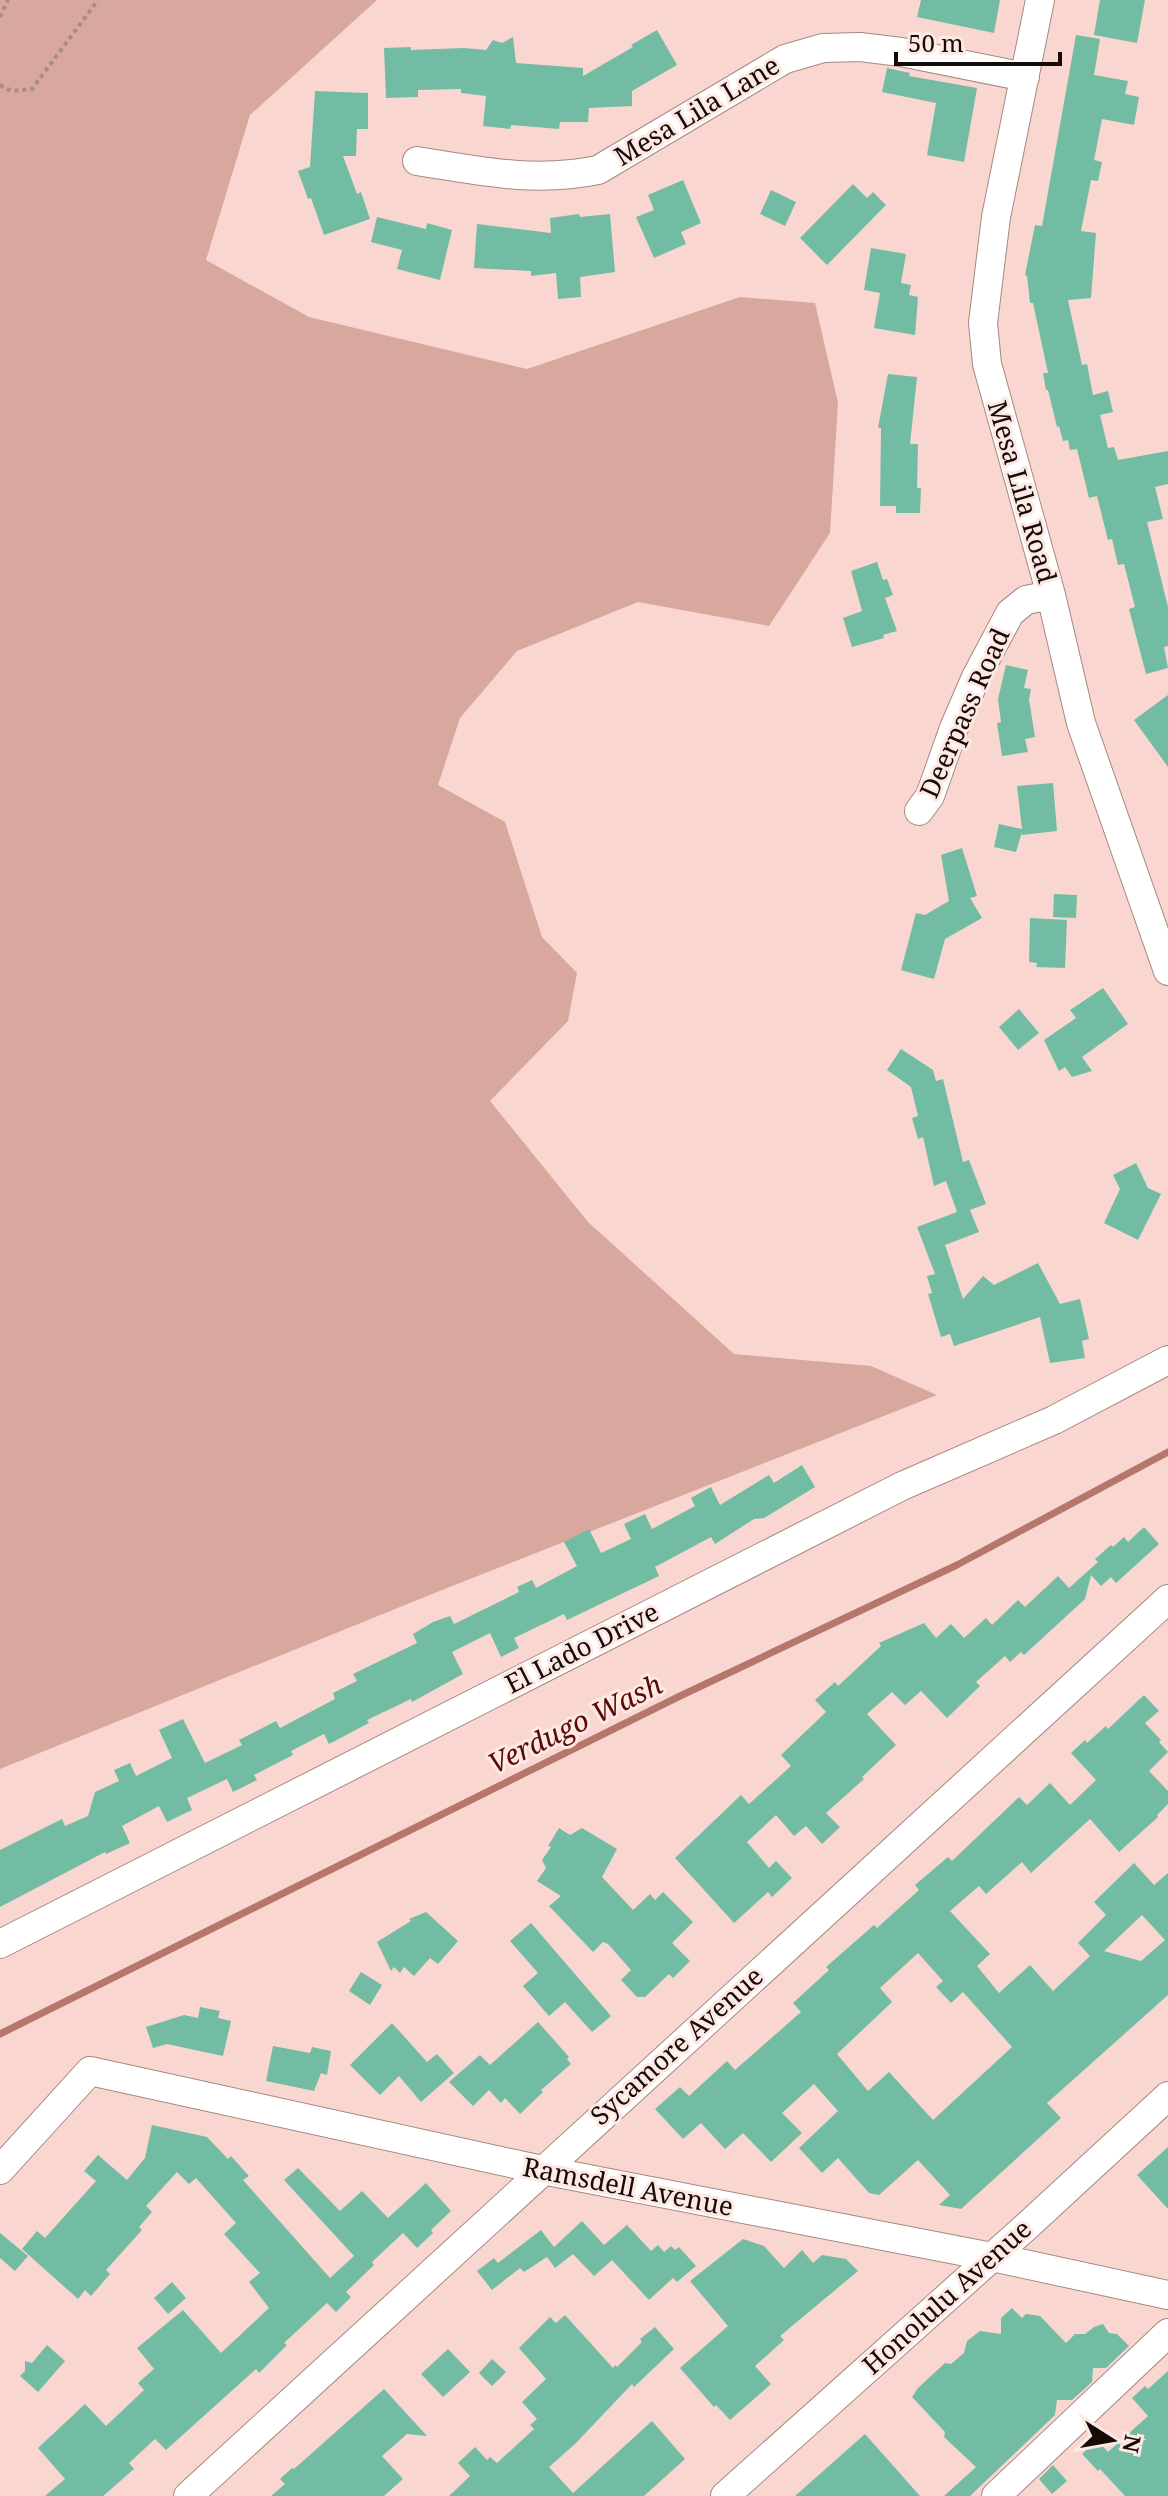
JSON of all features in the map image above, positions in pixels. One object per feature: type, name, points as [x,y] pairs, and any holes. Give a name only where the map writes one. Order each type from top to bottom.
[{"type":"street","name":"Mesa Lila Road","points":[[1040,0],[996,217],[983,323],[987,364],[1051,595],[1081,723],[1168,971]]},
{"type":"street","name":"Mesa Lila Lane","points":[[417,161],[510,176],[565,176],[598,170],[785,59],[823,48],[860,47],[901,52],[1025,77]]},
{"type":"street","name":"Deerpass Road","points":[[919,811],[930,796],[954,728],[1010,613],[1026,600],[1051,595]]},
{"type":"street","name":"El Lado Drive","points":[[0,1944],[902,1486],[1054,1420],[1168,1360]]},
{"type":"street","name":"Sycamore Avenue","points":[[188,2496],[1168,1599]]},
{"type":"street","name":"Ramsdell Avenue","points":[[0,2170],[90,2071],[542,2170],[992,2257],[1168,2295]]},
{"type":"street","name":"Honolulu Avenue","points":[[725,2496],[1168,2096]]},
{"type":"street","points":[[996,2496],[1168,2333]]},
{"type":"path","points":[[0,17],[8,0]]},
{"type":"path","points":[[0,85],[11,91],[32,89],[98,0]]},
{"type":"shaded area","points":[[0,0],[377,0],[250,115],[206,260],[309,317],[527,369],[740,297],[815,303],[838,403],[830,533],[769,626],[638,602],[517,651],[460,718],[438,785],[505,822],[542,937],[577,973],[568,1021],[490,1101],[588,1222],[734,1354],[871,1366],[937,1395],[0,1769]]},
{"type":"building","points":[[921,0],[1000,0],[994,33],[917,17]]},
{"type":"building","points":[[1100,0],[1145,0],[1137,43],[1094,35]]},
{"type":"building","points":[[657,30],[677,65],[632,91],[632,106],[589,108],[588,122],[560,122],[559,129],[483,126],[486,96],[461,93],[461,89],[418,90],[418,97],[386,98],[384,48],[486,50],[493,40],[502,43],[513,37],[516,63],[583,68],[583,76]]},
{"type":"building","points":[[1076,35],[1100,39],[1094,75],[1128,81],[1125,94],[1139,97],[1134,125],[1102,119],[1094,160],[1102,162],[1098,181],[1091,180],[1081,231],[1096,233],[1091,298],[1068,300],[1082,365],[1087,364],[1093,395],[1108,391],[1113,412],[1100,415],[1108,448],[1114,447],[1118,460],[1168,451],[1168,484],[1155,487],[1163,519],[1147,522],[1168,607],[1168,646],[1164,647],[1168,668],[1146,674],[1129,609],[1135,607],[1124,564],[1118,565],[1112,539],[1108,540],[1097,496],[1089,498],[1077,449],[1070,450],[1068,440],[1063,441],[1057,427],[1046,390],[1043,373],[1048,373],[1025,275],[1035,225],[1042,226]]},
{"type":"building","points":[[887,68],[910,73],[909,76],[977,88],[964,162],[927,155],[936,103],[882,92]]},
{"type":"building","points":[[315,91],[368,93],[368,129],[357,129],[356,156],[343,156],[370,219],[324,235],[298,171],[310,167]]},
{"type":"building","points":[[683,180],[701,223],[681,232],[686,244],[654,258],[636,217],[654,210],[648,195]]},
{"type":"building","points":[[853,184],[867,198],[873,192],[886,205],[827,265],[800,238]]},
{"type":"building","points":[[771,190],[796,202],[785,226],[760,214]]},
{"type":"building","points":[[579,214],[580,217],[610,214],[615,272],[580,277],[581,297],[558,299],[556,273],[531,276],[531,271],[474,268],[477,224],[551,233],[550,218]]},
{"type":"building","points":[[377,217],[426,229],[427,223],[452,230],[440,280],[397,269],[402,250],[371,242]]},
{"type":"building","points":[[871,248],[906,254],[901,283],[911,285],[909,295],[918,297],[915,335],[874,328],[880,293],[864,290]]},
{"type":"building","points":[[888,374],[917,377],[910,444],[918,444],[920,513],[896,513],[896,506],[880,506],[881,428],[878,428]]},
{"type":"building","points":[[877,562],[883,580],[887,579],[893,595],[885,598],[897,631],[852,647],[843,618],[862,611],[851,571]]},
{"type":"building","points":[[1006,665],[1028,670],[1024,688],[1031,689],[1029,699],[1035,737],[1025,739],[1028,752],[1002,756],[997,723],[1001,722],[998,699]]},
{"type":"building","points":[[1168,695],[1168,767],[1134,720]]},
{"type":"building","points":[[1053,783],[1057,831],[1022,835],[1022,832],[1016,852],[994,847],[999,824],[1022,829],[1017,786]]},
{"type":"building","points":[[962,848],[977,896],[970,898],[982,918],[945,939],[934,979],[901,970],[916,913],[925,915],[949,901],[941,855]]},
{"type":"building","points":[[1054,894],[1077,895],[1076,918],[1053,917]]},
{"type":"building","points":[[1030,918],[1067,920],[1065,968],[1036,967],[1037,963],[1029,962]]},
{"type":"building","points":[[1103,988],[1128,1024],[1082,1057],[1092,1071],[1072,1077],[1065,1067],[1059,1071],[1044,1040],[1076,1018],[1070,1010]]},
{"type":"building","points":[[1019,1009],[1039,1033],[1018,1050],[999,1027]]},
{"type":"building","points":[[901,1049],[933,1070],[936,1081],[943,1079],[963,1162],[969,1160],[986,1204],[970,1210],[979,1232],[945,1245],[963,1299],[983,1276],[994,1285],[1038,1263],[1060,1304],[1080,1299],[1089,1339],[1082,1341],[1085,1358],[1050,1363],[1040,1317],[954,1346],[950,1334],[941,1337],[928,1294],[932,1293],[927,1276],[935,1274],[917,1227],[957,1212],[946,1181],[934,1186],[923,1137],[918,1139],[912,1118],[918,1116],[911,1087],[887,1070]]},
{"type":"building","points":[[1136,1163],[1148,1188],[1161,1194],[1138,1240],[1104,1223],[1120,1189],[1113,1175]]},
{"type":"building","points":[[802,1465],[815,1487],[764,1518],[754,1519],[715,1544],[711,1537],[655,1567],[659,1576],[567,1620],[564,1614],[514,1638],[519,1648],[501,1657],[490,1633],[452,1652],[463,1674],[412,1702],[411,1699],[367,1720],[369,1723],[329,1744],[324,1734],[291,1751],[293,1755],[254,1775],[257,1780],[233,1792],[227,1779],[187,1798],[192,1810],[167,1822],[159,1806],[122,1826],[130,1843],[105,1852],[0,1907],[0,1850],[62,1819],[65,1826],[88,1816],[95,1792],[119,1781],[114,1770],[130,1763],[136,1776],[172,1758],[159,1730],[183,1719],[205,1763],[242,1745],[239,1740],[276,1721],[280,1728],[335,1699],[333,1693],[357,1681],[353,1674],[417,1643],[413,1634],[433,1622],[450,1616],[454,1624],[519,1592],[517,1587],[532,1580],[536,1588],[577,1566],[564,1542],[589,1529],[601,1553],[631,1539],[624,1524],[645,1514],[652,1529],[695,1506],[691,1498],[711,1487],[720,1505],[769,1475],[774,1483]]},
{"type":"building","points":[[1144,1527],[1159,1544],[1116,1583],[1111,1577],[1101,1586],[1091,1575],[1085,1599],[1024,1655],[1021,1652],[1010,1662],[1005,1656],[976,1682],[980,1686],[947,1718],[921,1691],[905,1705],[892,1692],[867,1714],[896,1745],[826,1813],[840,1827],[822,1844],[806,1826],[794,1836],[776,1815],[747,1842],[769,1868],[776,1861],[792,1878],[772,1897],[768,1892],[734,1923],[675,1858],[741,1795],[749,1804],[791,1766],[781,1755],[826,1712],[815,1700],[835,1682],[838,1686],[881,1646],[879,1643],[924,1623],[936,1638],[951,1624],[964,1638],[986,1618],[992,1625],[1018,1600],[1025,1607],[1058,1576],[1069,1588],[1098,1562],[1095,1559],[1111,1545],[1113,1547],[1124,1537],[1128,1542]]},
{"type":"building","points":[[1144,1695],[1159,1711],[1145,1723],[1168,1752],[1149,1771],[1168,1791],[1168,1804],[1158,1817],[1119,1852],[1090,1819],[1031,1873],[1022,1862],[986,1894],[979,1886],[950,1911],[990,1954],[977,1966],[999,1993],[1030,1965],[1053,1991],[1090,1956],[1078,1943],[1106,1915],[1094,1902],[1134,1863],[1154,1885],[1168,1873],[1168,1995],[1047,2103],[1061,2118],[961,2209],[939,2205],[950,2195],[918,2160],[879,2195],[869,2193],[838,2158],[822,2173],[799,2148],[838,2111],[814,2084],[782,2113],[802,2133],[771,2162],[743,2133],[725,2149],[701,2123],[683,2139],[655,2109],[680,2087],[689,2096],[727,2061],[735,2070],[801,2012],[793,2003],[829,1970],[826,1967],[874,1925],[877,1928],[919,1890],[915,1885],[948,1857],[952,1861],[1019,1797],[1027,1805],[1050,1783],[1070,1805],[1096,1780],[1071,1753],[1106,1726],[1108,1729]],"holes":[[[1142,1915],[1165,1940],[1141,1961],[1104,1951]],[[918,1953],[943,1981],[936,1987],[951,2003],[963,1992],[1012,2047],[933,2120],[889,2072],[868,2091],[837,2054],[892,2002],[880,1988]]]},
{"type":"building","points":[[559,1828],[570,1835],[582,1828],[617,1849],[602,1877],[633,1910],[650,1894],[655,1900],[663,1892],[693,1922],[672,1943],[690,1961],[673,1978],[669,1974],[645,1997],[637,1997],[621,1980],[631,1970],[608,1944],[603,1942],[593,1952],[549,1906],[561,1896],[537,1881],[546,1868],[542,1860]]},
{"type":"building","points":[[426,1912],[458,1941],[438,1964],[430,1958],[414,1976],[404,1967],[400,1973],[394,1967],[391,1971],[377,1942],[411,1921],[409,1919]]},
{"type":"building","points":[[531,1923],[611,2016],[592,2032],[565,2002],[549,2016],[523,1986],[538,1973],[510,1941]]},
{"type":"building","points":[[361,1972],[382,1985],[370,2005],[349,1991]]},
{"type":"building","points":[[200,2007],[220,2011],[218,2018],[231,2021],[223,2056],[167,2044],[153,2048],[146,2027],[184,2015],[198,2018]]},
{"type":"building","points":[[538,2022],[569,2057],[567,2059],[571,2064],[541,2090],[543,2092],[520,2114],[505,2098],[501,2103],[489,2090],[473,2106],[449,2082],[480,2055],[490,2065]]},
{"type":"building","points":[[392,2023],[427,2062],[437,2054],[454,2073],[421,2102],[399,2076],[380,2095],[350,2065]]},
{"type":"building","points":[[273,2046],[310,2053],[312,2047],[331,2051],[327,2075],[321,2073],[314,2091],[266,2081]]},
{"type":"building","points":[[152,2125],[207,2137],[228,2159],[231,2156],[249,2176],[243,2180],[330,2278],[354,2256],[284,2180],[298,2168],[340,2211],[362,2191],[388,2218],[426,2183],[451,2211],[417,2248],[403,2233],[346,2292],[351,2297],[336,2312],[327,2303],[284,2343],[287,2345],[259,2373],[256,2369],[166,2450],[155,2439],[129,2463],[134,2469],[103,2496],[45,2496],[65,2479],[38,2448],[85,2404],[106,2426],[144,2390],[138,2383],[154,2369],[137,2348],[183,2310],[221,2353],[269,2308],[249,2282],[260,2273],[224,2234],[236,2223],[196,2178],[189,2184],[177,2172],[146,2206],[152,2212],[139,2227],[142,2230],[106,2270],[110,2274],[91,2296],[85,2290],[78,2299],[22,2249],[37,2231],[45,2238],[96,2181],[84,2171],[98,2155],[127,2180],[145,2158]]},
{"type":"building","points":[[1168,2147],[1168,2209],[1137,2175]]},
{"type":"building","points":[[582,2221],[604,2245],[627,2225],[651,2251],[658,2245],[664,2252],[671,2246],[675,2250],[679,2247],[696,2266],[677,2282],[673,2278],[649,2300],[612,2260],[594,2276],[573,2254],[555,2268],[547,2257],[524,2272],[520,2268],[492,2290],[477,2271],[494,2258],[498,2263],[541,2230],[554,2247]]},
{"type":"building","points":[[0,2233],[28,2256],[15,2271],[0,2258]]},
{"type":"building","points":[[743,2239],[764,2246],[784,2268],[802,2250],[813,2263],[822,2255],[846,2259],[858,2271],[780,2336],[784,2340],[755,2366],[771,2384],[730,2420],[716,2405],[714,2407],[680,2368],[728,2326],[690,2281]]},
{"type":"building","points":[[172,2282],[186,2298],[168,2314],[154,2298]]},
{"type":"building","points":[[1012,2308],[1022,2318],[1026,2314],[1040,2316],[1066,2343],[1075,2334],[1085,2334],[1103,2324],[1109,2333],[1117,2334],[1129,2346],[1106,2368],[1093,2368],[1092,2382],[1072,2400],[1057,2400],[1055,2415],[970,2496],[944,2496],[976,2467],[944,2437],[945,2432],[912,2397],[945,2363],[951,2364],[964,2353],[967,2341],[980,2331],[1001,2334],[1001,2318]]},
{"type":"building","points":[[565,2315],[613,2368],[655,2327],[674,2349],[634,2387],[632,2384],[549,2467],[573,2493],[652,2421],[685,2459],[644,2496],[449,2496],[470,2476],[458,2463],[475,2447],[487,2460],[490,2457],[497,2463],[534,2429],[530,2425],[537,2419],[522,2402],[546,2379],[519,2348],[550,2317],[556,2323]]},
{"type":"building","points":[[47,2345],[65,2361],[38,2392],[20,2376],[25,2371],[25,2361],[32,2363]]},
{"type":"building","points":[[448,2349],[470,2372],[443,2397],[421,2374]]},
{"type":"building","points":[[492,2359],[506,2372],[492,2386],[479,2373]]},
{"type":"building","points":[[1168,2371],[1168,2496],[1125,2496],[1082,2454],[1097,2440],[1108,2452],[1148,2416],[1132,2398],[1145,2386],[1148,2389]]},
{"type":"building","points":[[384,2389],[427,2436],[407,2434],[382,2456],[403,2479],[384,2496],[271,2496],[285,2484],[280,2479]]},
{"type":"building","points":[[865,2434],[920,2496],[795,2496]]},
{"type":"building","points":[[1053,2465],[1067,2481],[1052,2494],[1039,2479]]},
{"type":"waterway","name":"Verdugo Wash","points":[[0,2034],[680,1696],[957,1565],[1168,1452]]}]
